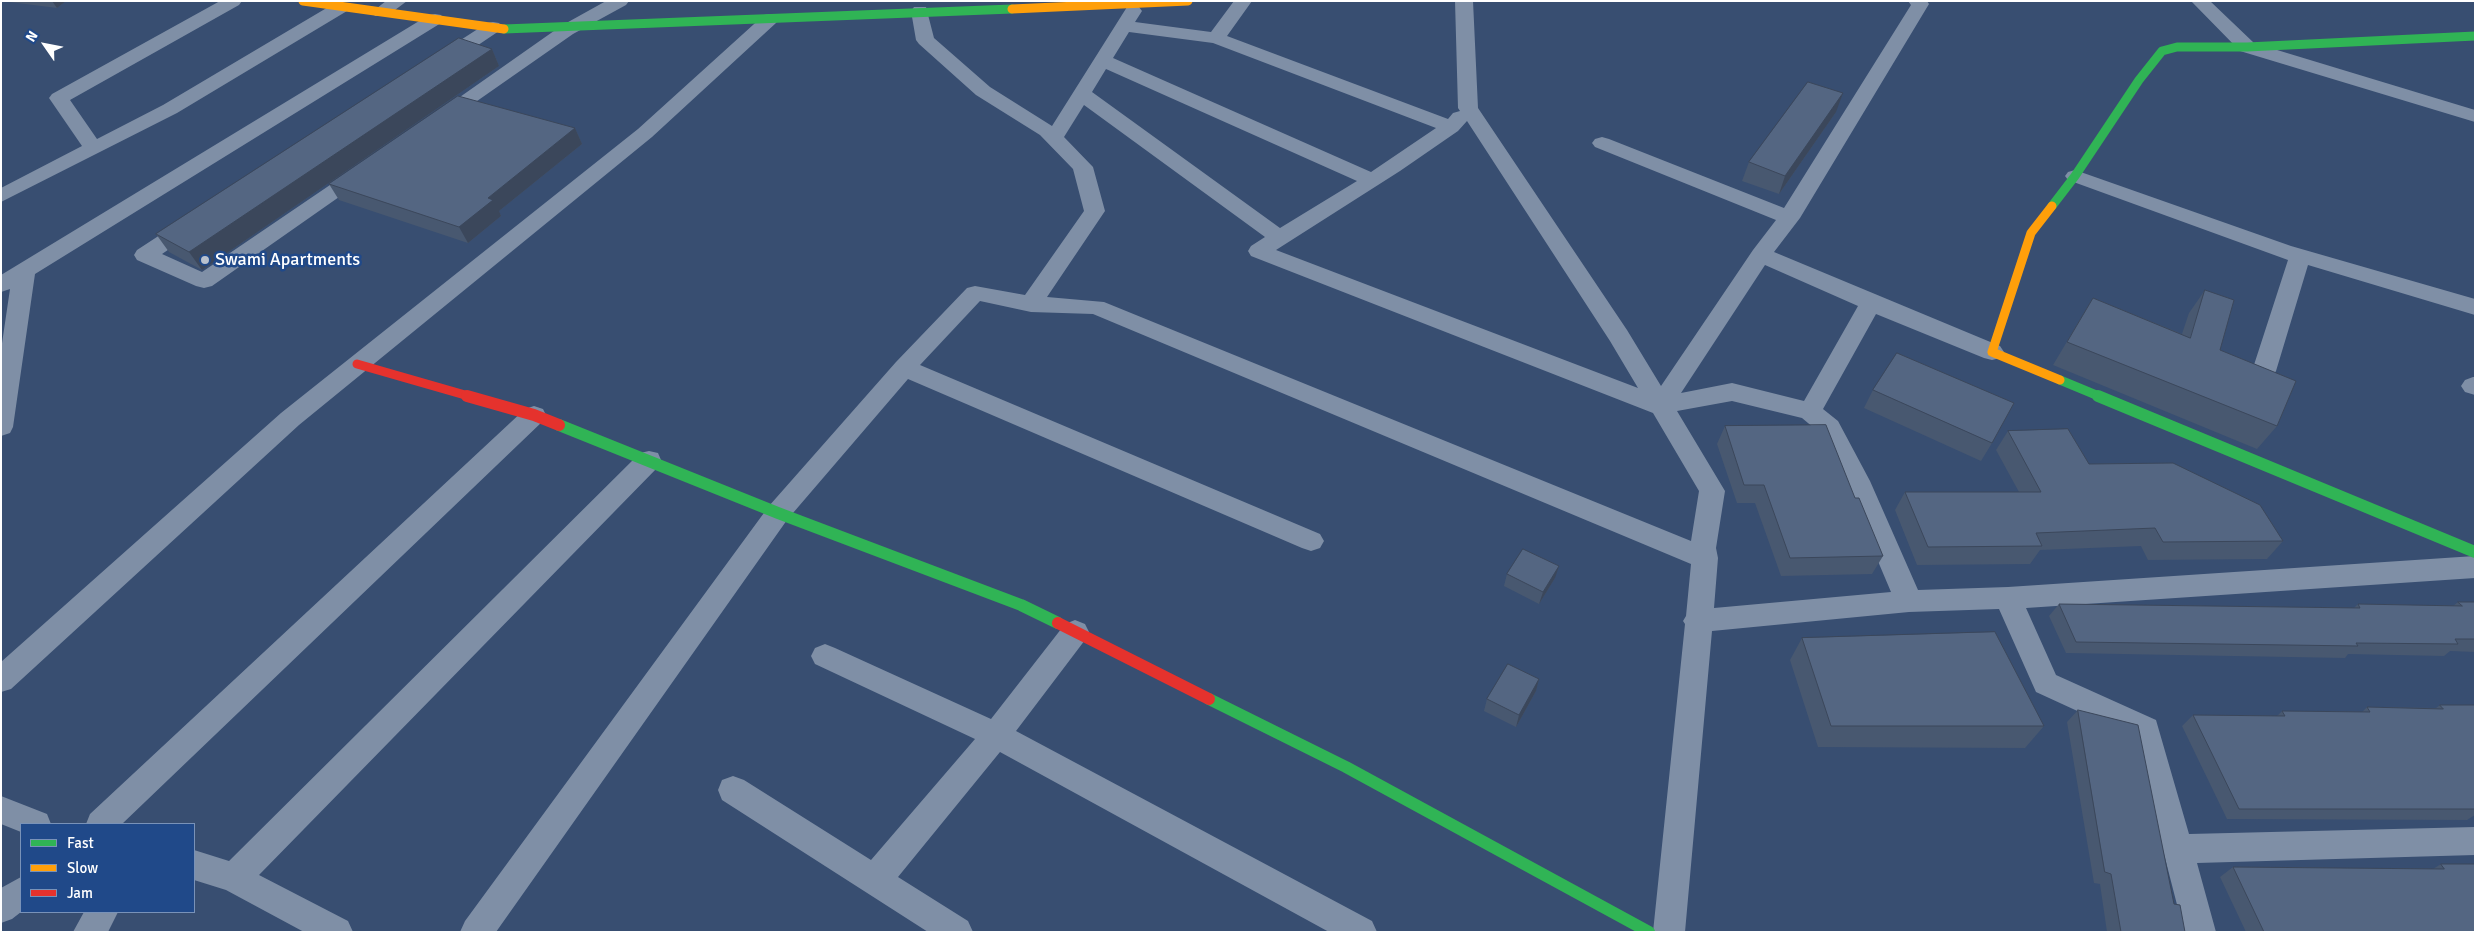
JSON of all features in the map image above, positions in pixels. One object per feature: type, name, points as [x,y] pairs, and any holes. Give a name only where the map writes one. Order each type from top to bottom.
[{"type":"street","points":[[94,149],[59,98],[233,1]]},
{"type":"street","points":[[304,1],[514,30],[567,30],[920,11],[1188,1]]},
{"type":"street","points":[[381,12],[398,1]]},
{"type":"street","points":[[422,130],[567,30],[620,1]]},
{"type":"street","points":[[1216,38],[1243,1]]},
{"type":"street","points":[[1464,1],[1468,108],[1619,336],[1712,491],[1703,548],[1705,558],[1697,622],[1669,932]]},
{"type":"street","points":[[1660,406],[1789,218],[1920,4],[1917,1]]},
{"type":"street","points":[[2200,1],[2247,47],[2475,116]]},
{"type":"street","points":[[1054,138],[1138,3]]},
{"type":"street","points":[[1,196],[170,109],[342,6]]},
{"type":"street","points":[[920,11],[925,40],[983,92],[1047,131],[1084,167],[1095,210],[1031,304]]},
{"type":"street","points":[[1,285],[435,19]]},
{"type":"street","points":[[1,680],[290,419],[646,133],[770,19]]},
{"type":"street","points":[[1124,26],[1216,38],[1451,127]]},
{"type":"street","points":[[427,71],[493,27]]},
{"type":"street","points":[[1992,352],[2031,233],[2075,176],[2162,51],[2177,47],[2247,47],[2398,38],[2475,36]]},
{"type":"street","points":[[1102,60],[1373,180]]},
{"type":"street","points":[[1081,93],[1280,238]]},
{"type":"street","points":[[1468,108],[1451,127],[1373,180],[1258,251],[1660,406],[1732,392],[1810,411],[1829,427],[1857,480],[1909,601]]},
{"type":"street","points":[[1602,143],[1789,218]]},
{"type":"street","points":[[203,217],[145,255],[204,282],[381,158]]},
{"type":"street","points":[[2075,176],[2300,255],[2475,307]]},
{"type":"street","points":[[1762,255],[1871,303],[2475,552]]},
{"type":"street","points":[[2264,370],[2300,255]]},
{"type":"street","points":[[1,427],[24,271]]},
{"type":"street","points":[[476,932],[778,513],[904,368],[976,293],[1031,304],[1096,307],[1705,558]]},
{"type":"street","points":[[1810,411],[1871,303]]},
{"type":"street","points":[[357,364],[534,414],[778,513],[1021,605],[1346,767],[1649,932]]},
{"type":"street","points":[[904,368],[1311,541]]},
{"type":"street","points":[[102,823],[534,414]]},
{"type":"street","points":[[234,878],[649,460]]},
{"type":"street","points":[[1697,622],[1909,601],[2008,598],[2475,567]]},
{"type":"street","points":[[2008,598],[2046,683],[2146,730],[2200,932]]},
{"type":"street","points":[[874,881],[996,735],[1075,632]]},
{"type":"street","points":[[825,656],[996,735],[1361,932]]},
{"type":"street","points":[[733,790],[957,932]]},
{"type":"street","points":[[1,810],[34,823]]},
{"type":"street","points":[[2178,848],[2475,842]]},
{"type":"street","points":[[195,865],[234,878],[337,932]]},
{"type":"street","points":[[1,908],[20,893]]},
{"type":"street","points":[[89,932],[101,913]]},
{"type":"building","points":[[459,38],[492,49],[189,252],[156,234]]},
{"type":"building","points":[[1808,82],[1843,93],[1785,176],[1749,162]]},
{"type":"building","points":[[458,96],[575,128],[488,198],[493,200],[459,227],[329,184]]},
{"type":"building","points":[[2205,290],[2234,300],[2220,350],[2296,381],[2277,426],[2067,342],[2093,298],[2190,338]]},
{"type":"building","points":[[1897,353],[2014,403],[1992,443],[1873,390]]},
{"type":"building","points":[[1826,425],[1855,498],[1859,498],[1883,556],[1790,558],[1764,485],[1744,485],[1725,426]]},
{"type":"building","points":[[2068,429],[2089,464],[2173,463],[2260,505],[2283,541],[2163,542],[2155,528],[2036,533],[2042,546],[1928,547],[1905,492],[2041,492],[2008,431]]},
{"type":"building","points":[[1523,549],[1559,566],[1543,592],[1507,574]]},
{"type":"building","points":[[2458,602],[2475,602],[2475,639],[2455,639],[2458,644],[2356,643],[2358,646],[2076,642],[2059,604],[2360,608],[2358,604],[2462,606]]},
{"type":"building","points":[[1995,632],[2044,726],[1831,726],[1802,638]]},
{"type":"building","points":[[1508,664],[1539,679],[1519,715],[1487,699]]},
{"type":"building","points":[[2440,705],[2475,705],[2475,809],[2239,809],[2193,715],[2285,716],[2282,711],[2370,712],[2367,707],[2443,709]]},
{"type":"building","points":[[2078,710],[2138,725],[2174,904],[2180,905],[2185,932],[2121,932],[2111,874],[2105,872]]},
{"type":"building","points":[[2441,864],[2475,864],[2475,932],[2264,932],[2233,867],[2444,869]]},
{"type":"traffic: fast","points":[[504,29],[1012,9]]},
{"type":"traffic: fast","points":[[2052,206],[2075,176],[2139,80],[2162,51],[2177,47],[2247,47],[2475,36]]},
{"type":"traffic: fast","points":[[2060,380],[2475,552]]},
{"type":"traffic: fast","points":[[559,425],[778,513],[1021,605],[1058,623]]},
{"type":"traffic: fast","points":[[1209,699],[1346,767],[1649,932]]},
{"type":"traffic: slow","points":[[303,1],[504,29]]},
{"type":"traffic: slow","points":[[1012,9],[1188,1]]},
{"type":"traffic: slow","points":[[2052,206],[2031,233],[1992,352],[2060,380]]},
{"type":"traffic: jam","points":[[357,364],[534,415],[559,425]]},
{"type":"traffic: jam","points":[[1058,623],[1209,699]]},
{"type":"place","name":"Swami Apartments","points":[[205,260]]}]
